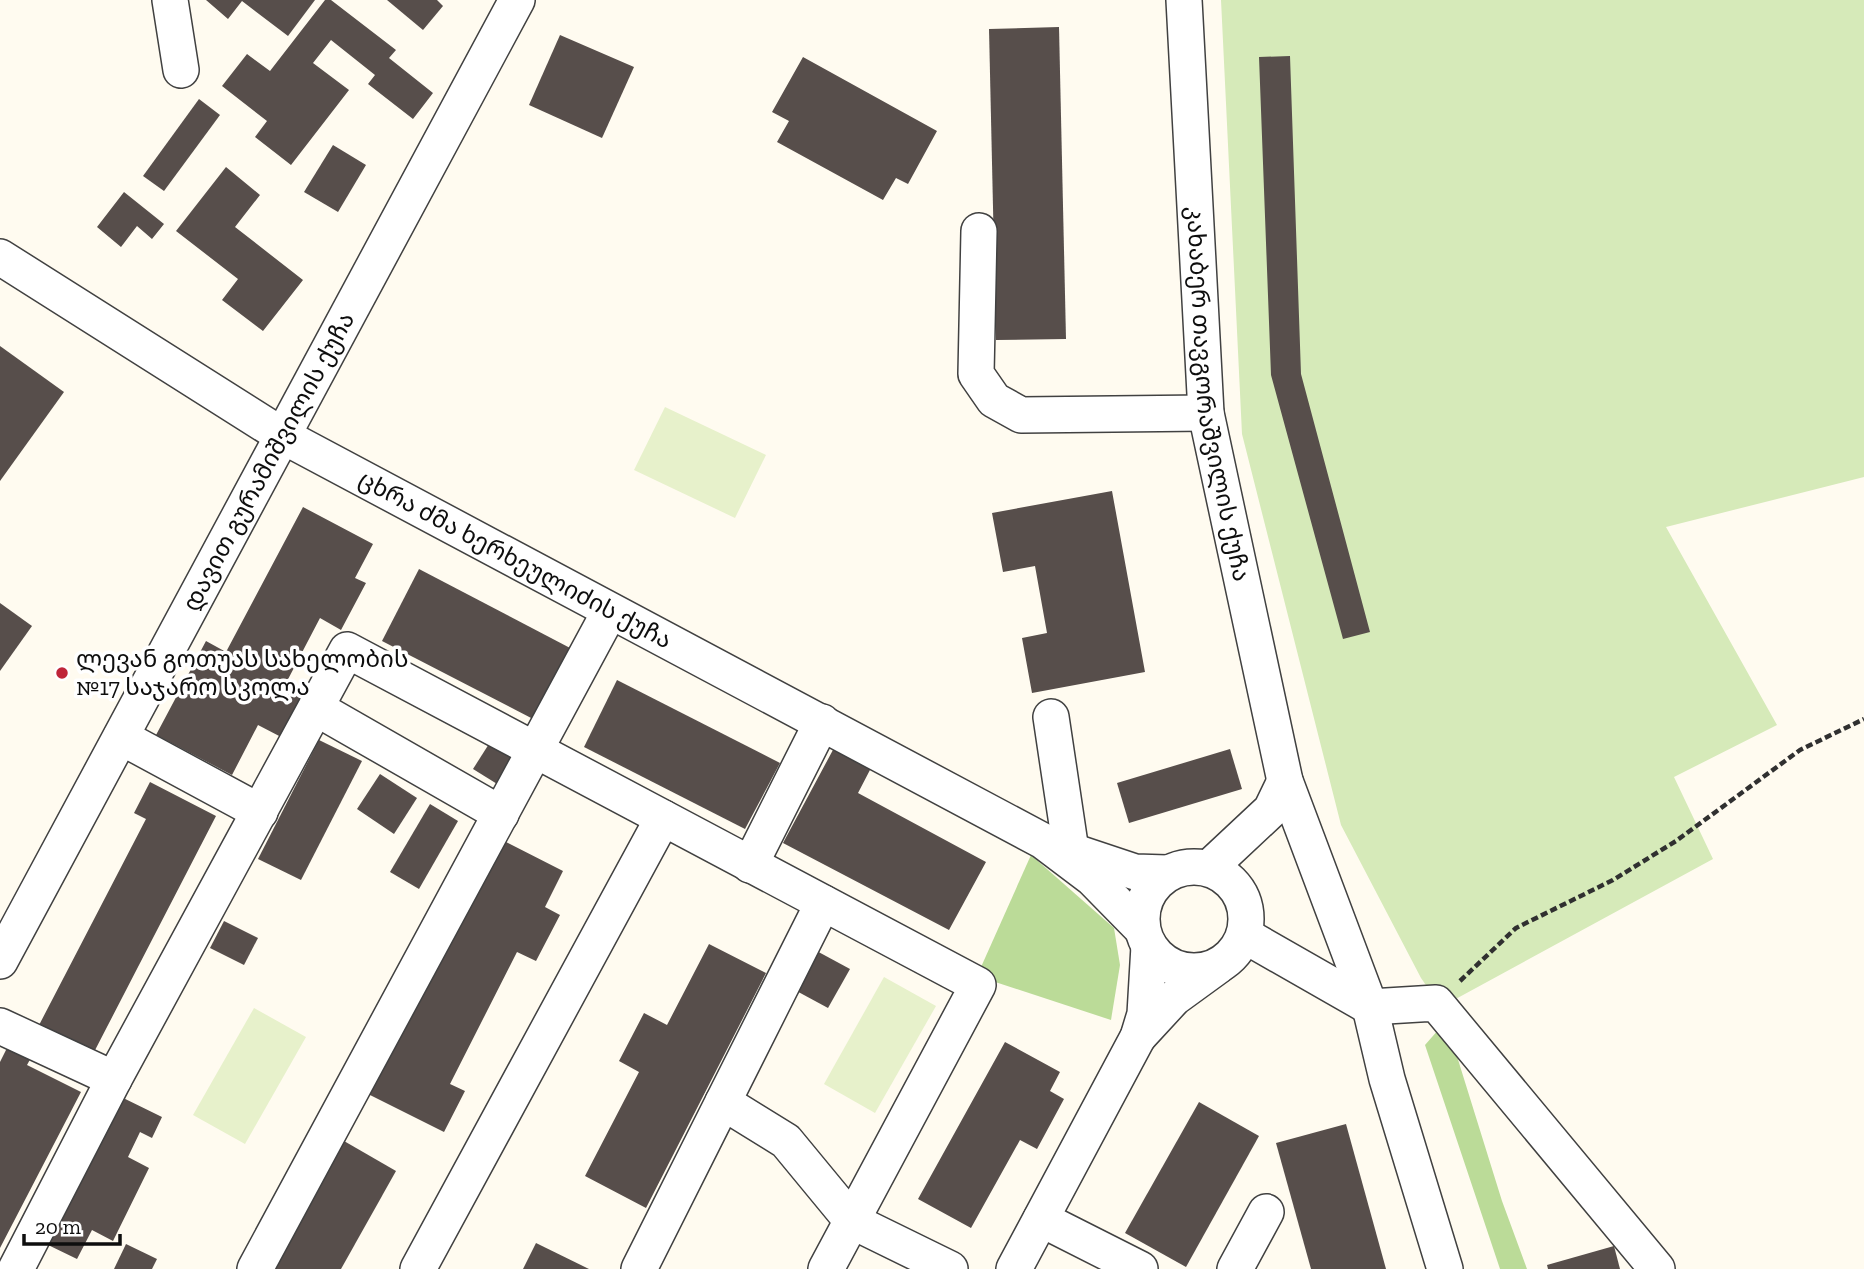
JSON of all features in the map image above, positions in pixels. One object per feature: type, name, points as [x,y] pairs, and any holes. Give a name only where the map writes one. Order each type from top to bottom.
[{"type":"street","points":[[170,0],[181,70]]},
{"type":"street","name":"კახაბერ თავგორაშვილის ქუჩა","points":[[1184,0],[1206,412],[1284,781],[1370,1007],[1387,1079],[1445,1269]]},
{"type":"street","name":"დავით გურამიშვილის ქუჩა","points":[[0,961],[283,436],[511,3]]},
{"type":"street","points":[[979,231],[976,374],[994,400],[1021,415],[1206,412]]},
{"type":"street","name":"ცხრა ძმა ხერხეულიძის ქუჩა","points":[[0,257],[283,436],[610,611],[1057,846],[1135,872],[1167,873]]},
{"type":"street","points":[[255,1269],[610,611]]},
{"type":"street","points":[[16,1269],[114,1079],[347,650],[978,985],[826,1269]]},
{"type":"street","points":[[316,708],[501,814]]},
{"type":"street","points":[[1051,717],[1057,846]]},
{"type":"street","points":[[750,864],[822,722]]},
{"type":"street","points":[[121,737],[260,812]]},
{"type":"street","points":[[1209,868],[1271,810],[1284,781]]},
{"type":"street","points":[[418,1269],[663,818]]},
{"type":"street","name":"ცხრა ძმა ხერხეულიძის ქუჩა","points":[[1057,846],[1092,878],[1146,938]]},
{"type":"street","points":[[1014,1269],[1138,1037],[1145,1014],[1146,938],[1142,909],[1150,890],[1167,873],[1191,866],[1209,868],[1239,890],[1246,907],[1244,935],[1219,965],[1174,998],[1138,1037]]},
{"type":"street","points":[[639,1269],[823,903]]},
{"type":"street","points":[[1244,935],[1370,1007],[1436,1003],[1657,1269]]},
{"type":"street","points":[[1146,938],[1166,964],[1191,971],[1219,965]]},
{"type":"street","points":[[0,1026],[114,1079]]},
{"type":"street","points":[[723,1102],[786,1141],[852,1221],[950,1269]]},
{"type":"street","points":[[1235,1269],[1266,1212]]},
{"type":"street","points":[[1041,1219],[1140,1269]]},
{"type":"path","points":[[1436,1003],[1516,929],[1614,880],[1676,841],[1800,750],[1864,719]]},
{"type":"green space","points":[[1221,0],[1864,0],[1864,477],[1666,527],[1777,725],[1674,777],[1713,859],[1441,1007],[1421,978],[1341,825],[1242,434]]},
{"type":"green space","points":[[665,407],[766,455],[735,518],[634,470]]},
{"type":"green space","points":[[1031,855],[1114,928],[1120,965],[1111,1020],[977,976]]},
{"type":"green space","points":[[884,977],[936,1006],[875,1113],[824,1084]]},
{"type":"green space","points":[[254,1008],[306,1037],[245,1144],[193,1115]]},
{"type":"green space","points":[[1446,1021],[1502,1201],[1527,1269],[1500,1269],[1425,1045]]},
{"type":"building","points":[[206,0],[315,0],[288,36],[242,1],[228,19]]},
{"type":"building","points":[[325,0],[331,0],[396,50],[389,58],[433,93],[413,119],[368,84],[375,75],[331,40],[313,63],[349,90],[291,165],[255,137],[267,121],[222,86],[247,54],[270,71]]},
{"type":"building","points":[[387,0],[437,0],[443,6],[423,30]]},
{"type":"building","points":[[1059,27],[1066,339],[996,340],[989,29]]},
{"type":"building","points":[[560,35],[634,67],[602,138],[529,105]]},
{"type":"building","points":[[1290,56],[1301,374],[1370,632],[1343,639],[1271,375],[1259,57]]},
{"type":"building","points":[[803,57],[937,131],[908,184],[896,178],[883,200],[777,142],[789,121],[772,112]]},
{"type":"building","points":[[199,99],[220,115],[164,191],[143,176]]},
{"type":"building","points":[[333,145],[366,165],[338,212],[304,192]]},
{"type":"building","points":[[226,167],[260,195],[235,227],[303,280],[263,331],[222,300],[238,279],[176,231]]},
{"type":"building","points":[[124,192],[164,224],[152,239],[137,226],[121,247],[97,227]]},
{"type":"building","points":[[0,346],[64,392],[0,481]]},
{"type":"building","points":[[1112,491],[1145,672],[1032,693],[1022,638],[1047,633],[1035,566],[1003,572],[992,513]]},
{"type":"building","points":[[303,507],[373,544],[355,578],[366,583],[341,630],[320,618],[285,685],[305,696],[283,738],[258,725],[232,775],[156,735],[206,641],[226,652]]},
{"type":"building","points":[[419,569],[572,649],[535,720],[382,641]]},
{"type":"building","points":[[0,603],[32,626],[0,671]]},
{"type":"building","points":[[617,680],[780,763],[745,829],[584,747]]},
{"type":"building","points":[[494,736],[523,754],[502,787],[473,769]]},
{"type":"building","points":[[319,740],[362,761],[301,880],[258,859]]},
{"type":"building","points":[[834,748],[871,768],[858,793],[986,862],[949,930],[783,843]]},
{"type":"building","points":[[1230,749],[1242,789],[1129,823],[1117,783]]},
{"type":"building","points":[[380,774],[417,798],[394,834],[357,809]]},
{"type":"building","points":[[150,782],[216,816],[92,1056],[37,1029],[146,819],[134,813]]},
{"type":"building","points":[[430,804],[458,821],[419,889],[390,872]]},
{"type":"building","points":[[496,837],[563,871],[545,907],[560,915],[536,961],[517,952],[450,1084],[465,1091],[444,1132],[366,1093]]},
{"type":"building","points":[[224,921],[258,938],[244,965],[210,948]]},
{"type":"building","points":[[709,944],[766,973],[646,1208],[585,1176],[639,1072],[619,1061],[644,1013],[667,1025]]},
{"type":"building","points":[[813,949],[850,969],[828,1008],[791,988]]},
{"type":"building","points":[[10,1042],[33,1054],[27,1065],[81,1092],[0,1248],[0,1062]]},
{"type":"building","points":[[1005,1042],[1060,1072],[1050,1091],[1064,1099],[1037,1149],[1020,1140],[971,1228],[918,1199]]},
{"type":"building","points":[[111,1092],[162,1117],[152,1138],[140,1132],[128,1157],[149,1168],[113,1241],[92,1230],[77,1259],[44,1243]]},
{"type":"building","points":[[1199,1102],[1259,1136],[1186,1267],[1125,1233]]},
{"type":"building","points":[[1346,1124],[1386,1269],[1311,1269],[1276,1143]]},
{"type":"building","points":[[344,1141],[396,1171],[341,1269],[272,1269]]},
{"type":"building","points":[[536,1243],[589,1269],[523,1269]]},
{"type":"building","points":[[126,1244],[157,1259],[152,1269],[114,1269]]},
{"type":"building","points":[[1614,1246],[1620,1269],[1548,1269],[1547,1265]]},
{"type":"place","name":"ლევან გოთუას სახელობის №17 საჯარო სკოლა","points":[[62,673]]}]
